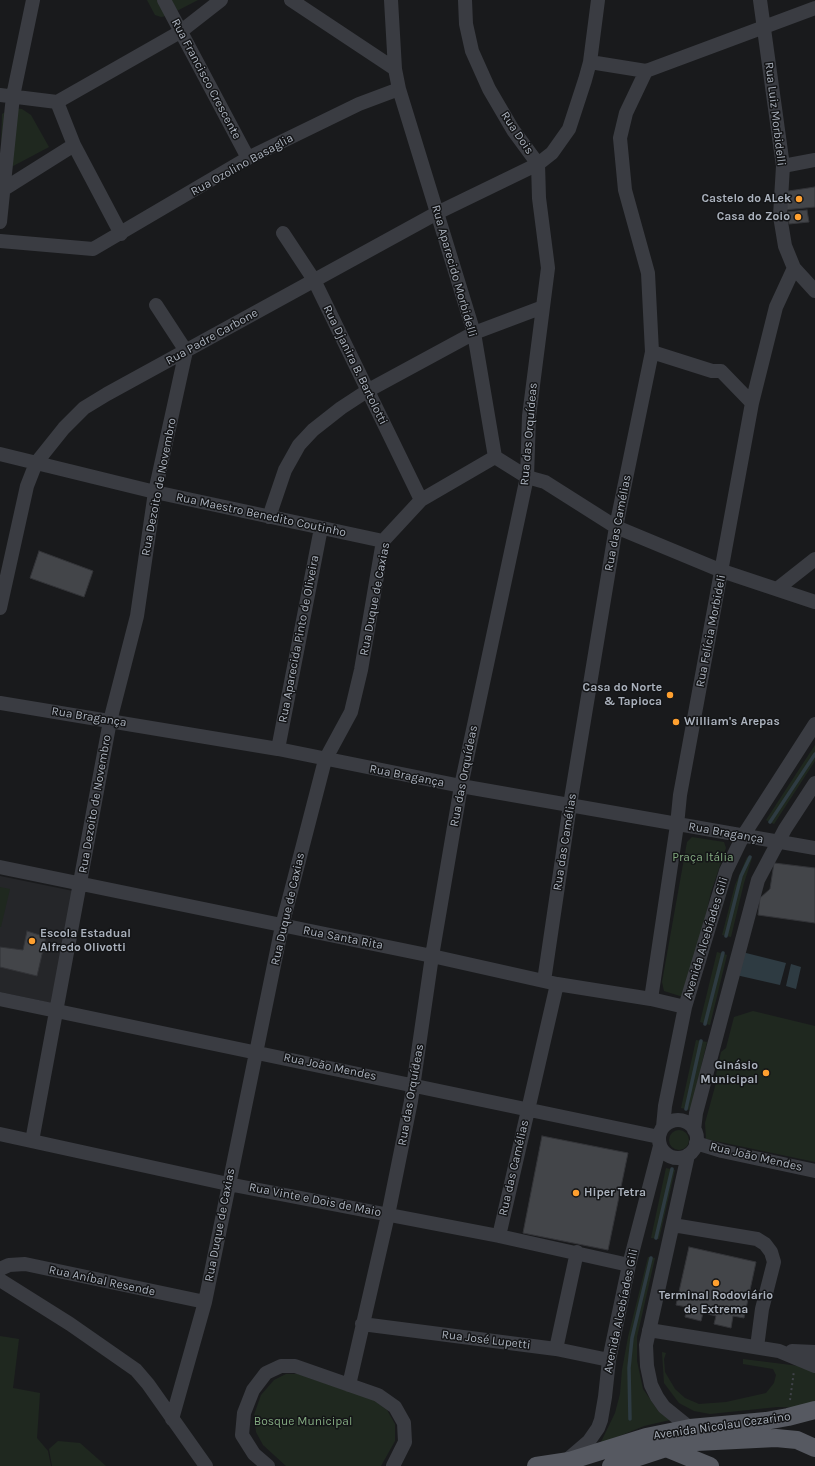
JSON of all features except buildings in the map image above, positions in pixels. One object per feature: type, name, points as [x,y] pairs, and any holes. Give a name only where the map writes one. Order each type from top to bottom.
[{"type":"main road","name":"Avenida Nicolau Cezarino","points":[[536,1466],[563,1463],[634,1440],[690,1428],[788,1418],[815,1410]]},
{"type":"main road","name":"Avenida Nicolau Cezarino","points":[[611,1466],[666,1448],[696,1442],[760,1437],[797,1440],[815,1448]]},
{"type":"main road","points":[[666,1448],[710,1466]]},
{"type":"street","points":[[0,222],[4,190],[6,96],[33,0]]},
{"type":"street","name":"Rua Francisco Crescente","points":[[164,0],[248,158]]},
{"type":"street","points":[[6,96],[57,102],[180,32],[221,0]]},
{"type":"street","points":[[291,0],[395,69]]},
{"type":"street","points":[[391,0],[395,69],[399,89]]},
{"type":"street","name":"Rua Dois","points":[[465,0],[466,24],[472,51],[489,89],[513,130],[538,164],[552,154],[569,129],[590,62],[598,0]]},
{"type":"street","name":"Rua Luiz Morbidelli","points":[[760,0],[783,166],[780,216],[785,246],[794,268],[815,291]]},
{"type":"street","points":[[590,62],[646,71],[815,8]]},
{"type":"street","name":"Rua das Camélias","points":[[499,1236],[528,1109],[551,982],[570,805],[616,528],[652,352],[648,273],[625,190],[620,138],[626,113],[646,71]]},
{"type":"street","name":"Rua Ozolino Basaglia","points":[[0,241],[93,249],[121,234],[248,158],[359,104],[399,89]]},
{"type":"street","name":"Rua Aparecido Morbidelli","points":[[399,89],[474,333],[495,457]]},
{"type":"street","points":[[57,102],[74,145],[121,234]]},
{"type":"street","points":[[4,190],[74,145]]},
{"type":"street","points":[[783,166],[815,160]]},
{"type":"street","name":"Rua Padre Carbone","points":[[0,608],[22,501],[36,463],[64,428],[84,408],[437,213],[538,164]]},
{"type":"street","name":"Rua das Orquídeas","points":[[349,1384],[388,1215],[413,1085],[432,956],[461,786],[527,477],[529,416],[548,268],[539,198],[538,164]]},
{"type":"street","name":"Rua Djanira B. Bartolotti","points":[[282,233],[314,280],[367,391],[422,500]]},
{"type":"street","name":"Rua Felícia Morbideli","points":[[651,999],[677,825],[680,794],[752,403],[776,307],[794,268]]},
{"type":"street","points":[[156,305],[186,351]]},
{"type":"street","points":[[269,517],[285,470],[299,445],[313,430],[367,391],[474,333],[543,307]]},
{"type":"street","name":"Rua Dezoito de Novembro","points":[[32,1141],[81,885],[110,721],[136,616],[155,492],[186,351]]},
{"type":"street","points":[[652,352],[712,371],[721,371],[752,403]]},
{"type":"street","name":"Rua Maestro Benedito Coutinho","points":[[0,454],[155,492],[383,541]]},
{"type":"street","points":[[495,457],[527,477],[545,482],[616,528],[722,571],[815,602]]},
{"type":"street","name":"Rua Duque de Caxias","points":[[172,1419],[204,1302],[257,1053],[282,926],[325,760],[351,712],[361,670],[383,541],[422,500],[495,457]]},
{"type":"street","name":"Rua Aparecida Pinto de Oliveira","points":[[278,750],[321,528]]},
{"type":"street","points":[[777,589],[815,559]]},
{"type":"street","name":"Rua Bragança","points":[[0,703],[278,750],[461,786],[815,848]]},
{"type":"street","name":"Avenida Alcebíades Gili","points":[[563,1463],[589,1441],[598,1428],[605,1397],[609,1360],[629,1265],[660,1136],[685,1007],[726,871],[743,836],[815,724]]},
{"type":"street","points":[[690,1428],[664,1407],[657,1397],[651,1385],[647,1366],[646,1345],[688,1155],[695,1137],[696,1113],[758,880],[778,842],[815,783]]},
{"type":"street","name":"Rua Santa Rita","points":[[0,867],[551,982],[651,999],[685,1007]]},
{"type":"street","name":"Rua João Mendes","points":[[0,999],[660,1136]]},
{"type":"street","points":[[688,1155],[677,1158],[667,1155],[660,1136],[668,1123],[679,1120],[686,1122],[695,1137]]},
{"type":"street","name":"Rua Vinte e Dois de Maio","points":[[0,1134],[228,1184],[499,1236],[577,1252],[629,1265]]},
{"type":"street","name":"Rua João Mendes","points":[[695,1137],[722,1151],[815,1171]]},
{"type":"street","points":[[673,1225],[757,1238],[768,1248],[774,1262],[762,1309],[757,1347]]},
{"type":"street","points":[[556,1349],[577,1252]]},
{"type":"street","name":"Rua Aníbal Resende","points":[[0,1269],[9,1265],[25,1264],[204,1302]]},
{"type":"street","points":[[0,1280],[70,1324],[136,1370],[206,1466]]},
{"type":"street","name":"Rua José Lupetti","points":[[362,1324],[556,1349],[609,1360]]},
{"type":"street","points":[[649,1330],[779,1351],[815,1352]]},
{"type":"street","points":[[779,1351],[815,1366]]},
{"type":"street","points":[[268,1466],[254,1454],[242,1435],[244,1413],[252,1390],[266,1373],[281,1366],[295,1366],[349,1384],[378,1395],[395,1407],[404,1423],[405,1442],[393,1466]]},
{"type":"path","points":[[790,1401],[795,1366]]},
{"type":"shaded area","name":"Escola Estadual Alfredo Olivotti","points":[[0,876],[73,891],[52,1003],[0,992]]},
{"type":"shaded area","points":[[742,952],[786,963],[780,985],[736,975]]},
{"type":"shaded area","points":[[791,964],[801,967],[796,989],[786,986]]},
{"type":"green space","points":[[147,0],[198,0],[167,16],[161,17],[155,15]]},
{"type":"green space","points":[[11,108],[22,109],[31,115],[49,147],[0,173],[2,114]]},
{"type":"green space","points":[[815,745],[815,761],[774,824],[766,820]]},
{"type":"green space","name":"Praça Itália","points":[[692,837],[724,842],[726,848],[711,892],[689,990],[684,996],[680,996],[664,991],[662,982],[687,842]]},
{"type":"green space","points":[[747,857],[752,858],[744,883],[731,937],[722,935],[735,885]]},
{"type":"green space","points":[[0,887],[10,889],[1,927],[0,927]]},
{"type":"green space","points":[[717,952],[727,955],[710,1025],[700,1022]]},
{"type":"green space","name":"Ginásio Municipal","points":[[753,1011],[815,1026],[815,1162],[706,1139],[705,1123],[716,1083],[715,1080],[721,1052],[726,1048],[734,1017]]},
{"type":"green space","points":[[696,1040],[707,1042],[691,1110],[681,1108]]},
{"type":"green space","points":[[679,1130],[686,1133],[689,1140],[686,1147],[679,1150],[672,1147],[669,1140],[672,1133]]},
{"type":"green space","points":[[666,1168],[675,1170],[659,1239],[651,1238]]},
{"type":"green space","points":[[648,1257],[655,1258],[637,1337],[637,1361],[643,1389],[659,1412],[670,1420],[644,1426],[600,1444],[615,1413],[620,1394],[622,1370],[628,1337]]},
{"type":"green space","points":[[0,1336],[19,1339],[13,1388],[40,1393],[37,1438],[48,1451],[51,1466],[0,1466]]},
{"type":"green space","points":[[662,1352],[666,1353],[664,1359],[665,1372],[675,1389],[685,1398],[699,1404],[726,1402],[766,1393],[774,1383],[776,1375],[773,1369],[743,1364],[743,1359],[799,1366],[815,1372],[815,1408],[777,1407],[710,1414],[694,1411],[679,1403],[664,1383]]},
{"type":"green space","name":"Bosque Municipal","points":[[286,1374],[298,1374],[372,1399],[387,1410],[395,1424],[395,1441],[381,1466],[286,1466],[263,1445],[256,1432],[254,1415],[261,1395],[274,1380]]},
{"type":"green space","points":[[58,1441],[80,1443],[106,1466],[52,1466],[49,1449]]},
{"type":"waterway","points":[[770,822],[815,754]]},
{"type":"waterway","points":[[726,936],[741,876],[750,857]]},
{"type":"waterway","points":[[705,1024],[723,953]]},
{"type":"waterway","points":[[686,1109],[701,1041]]},
{"type":"waterway","points":[[656,1238],[672,1169]]},
{"type":"waterway","points":[[630,1419],[629,1368],[632,1338],[651,1258]]},
{"type":"place","name":"Castelo do ALek","points":[[799,199]]},
{"type":"place","name":"Casa do Zoio","points":[[798,217]]},
{"type":"place","name":"Casa do Norte & Tapioca","points":[[670,695]]},
{"type":"place","name":"William's Arepas","points":[[676,722]]},
{"type":"place","name":"Escola Estadual Alfredo Olivotti","points":[[32,941]]},
{"type":"place","name":"Ginásio Municipal","points":[[766,1073]]},
{"type":"place","name":"Hiper Tetra","points":[[576,1193]]},
{"type":"place","name":"Terminal Rodoviário de Extrema","points":[[716,1283]]}]
